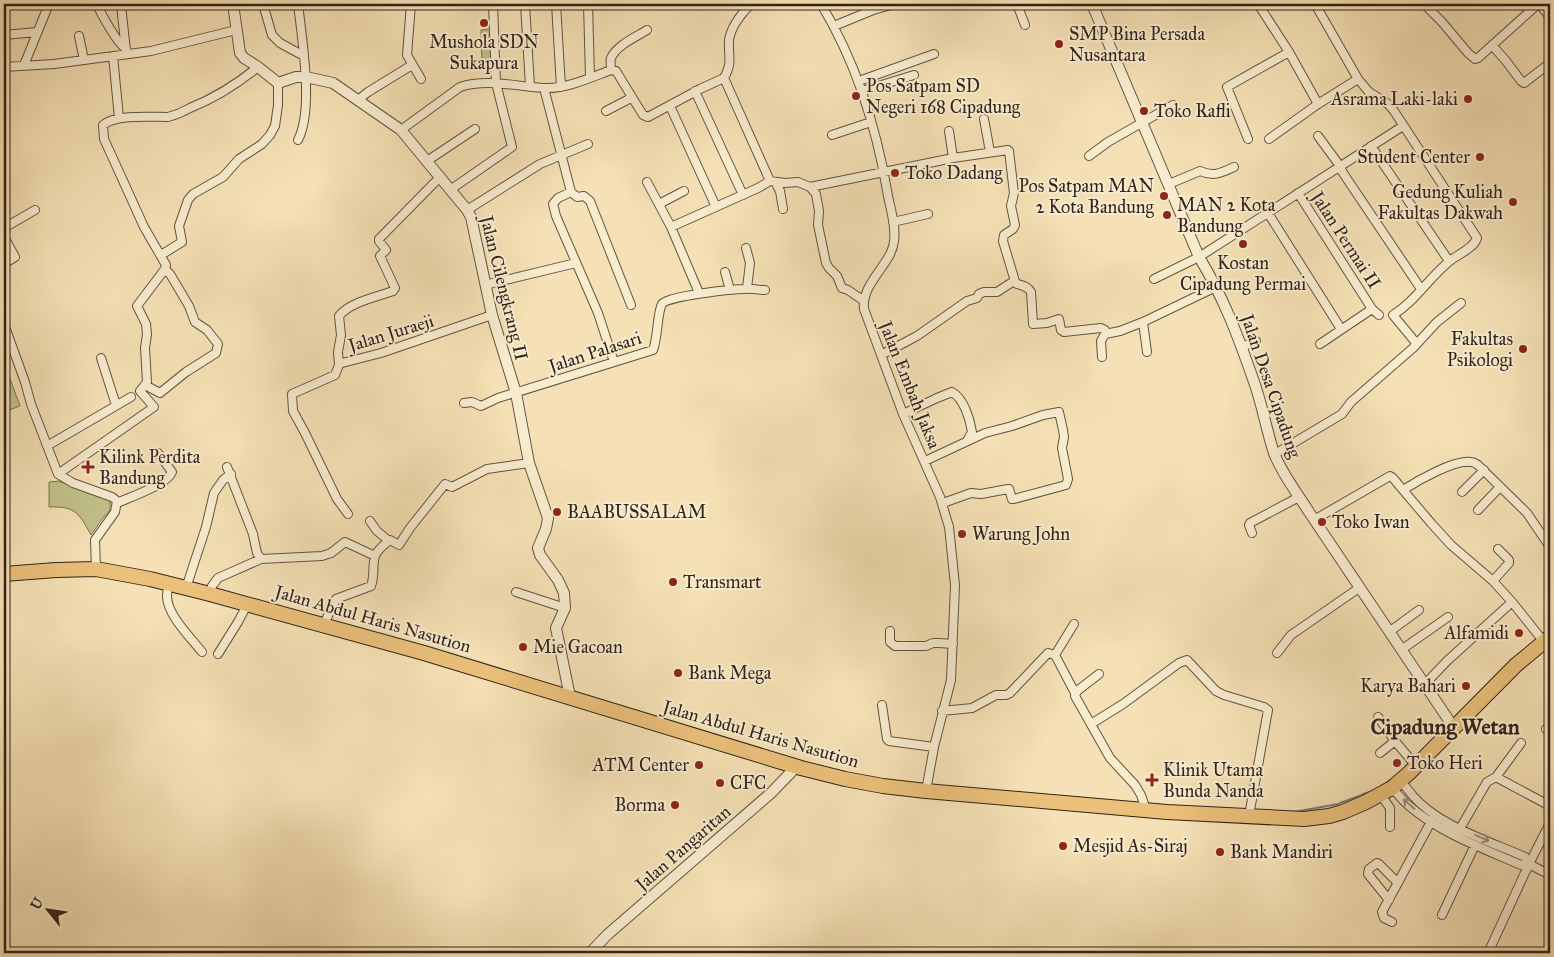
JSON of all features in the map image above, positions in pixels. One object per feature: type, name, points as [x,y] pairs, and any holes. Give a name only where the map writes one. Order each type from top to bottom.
[{"type":"highway","name":"Jalan Abdul Haris Nasution","points":[[4,574],[96,569],[248,603],[424,653],[845,779],[926,791],[1146,810],[1304,819],[1329,816],[1350,809],[1391,787],[1416,766],[1516,665],[1547,640]]},
{"type":"street","points":[[24,65],[50,4]]},
{"type":"street","points":[[97,4],[104,19],[126,52]]},
{"type":"street","points":[[161,254],[182,242],[179,226],[188,200],[193,194],[223,177],[239,159],[262,144],[275,126],[278,83],[240,53],[233,4]]},
{"type":"street","points":[[263,4],[272,35],[280,43],[304,56]]},
{"type":"street","points":[[298,4],[306,77],[304,124],[298,140]]},
{"type":"street","points":[[411,4],[406,51],[408,59],[421,80]]},
{"type":"street","points":[[450,190],[512,147],[496,83],[492,4]]},
{"type":"street","points":[[525,4],[530,86]]},
{"type":"street","points":[[556,4],[560,87]]},
{"type":"street","points":[[588,4],[590,77]]},
{"type":"street","points":[[402,130],[460,87],[470,84],[496,83],[544,88],[560,87],[611,70],[616,71],[631,98],[645,117],[724,78],[730,65],[730,35],[740,16],[752,4]]},
{"type":"street","points":[[671,228],[773,181],[785,183],[798,182],[814,191],[818,199],[818,225],[826,265],[837,276],[842,288],[864,301],[869,288],[894,243],[894,227],[884,171],[859,81],[834,26],[821,4]]},
{"type":"street","points":[[834,26],[873,10],[895,4]]},
{"type":"street","points":[[1017,4],[1025,26]]},
{"type":"street","name":"Jalan Desa Cipadung","points":[[1092,4],[1199,257],[1234,325],[1287,478],[1454,728]]},
{"type":"street","points":[[1258,4],[1289,52],[1318,104]]},
{"type":"street","points":[[1315,4],[1358,79],[1369,92],[1388,104],[1394,111],[1477,238],[1474,244],[1449,261],[1421,289],[1412,301],[1393,315],[1417,344]]},
{"type":"street","points":[[1424,4],[1475,59],[1538,4],[1550,18]]},
{"type":"street","points":[[121,5],[126,52]]},
{"type":"street","points":[[4,67],[54,64],[113,56],[126,52],[151,52],[236,30]]},
{"type":"street","points":[[611,70],[610,61],[614,54],[647,30]]},
{"type":"street","points":[[4,35],[37,32]]},
{"type":"street","points":[[79,36],[84,60]]},
{"type":"street","points":[[1492,45],[1524,83],[1550,63]]},
{"type":"street","points":[[1248,139],[1227,87],[1289,52]]},
{"type":"street","points":[[859,81],[934,54]]},
{"type":"street","points":[[113,56],[118,118]]},
{"type":"street","points":[[358,100],[412,65]]},
{"type":"street","points":[[58,474],[154,408],[154,404],[140,391],[145,385],[147,378],[145,348],[147,334],[146,324],[138,306],[166,266],[161,254],[144,227],[104,139],[103,125],[118,118],[168,117],[175,115],[209,100],[240,81],[258,67]]},
{"type":"street","points":[[862,91],[914,75]]},
{"type":"street","name":"Jalan Cilengkrang II","points":[[278,83],[296,77],[306,77],[333,83],[402,130],[467,210],[473,222],[492,315],[516,393],[529,463],[548,518],[546,529],[538,548],[540,555],[561,586],[564,594],[565,608]]},
{"type":"street","points":[[724,78],[773,181],[780,191],[783,209]]},
{"type":"street","points":[[1269,139],[1318,104],[1358,79]]},
{"type":"street","points":[[544,88],[571,192],[577,197],[584,196],[590,201],[631,306]]},
{"type":"street","points":[[696,92],[743,195]]},
{"type":"street","points":[[606,111],[631,98]]},
{"type":"street","points":[[1089,156],[1108,142],[1173,105]]},
{"type":"street","points":[[670,106],[716,207]]},
{"type":"street","points":[[984,118],[990,152]]},
{"type":"street","points":[[832,135],[871,122]]},
{"type":"street","points":[[1154,278],[1199,257],[1403,126]]},
{"type":"street","points":[[427,161],[474,129]]},
{"type":"street","points":[[949,131],[954,158]]},
{"type":"street","points":[[1318,136],[1421,289]]},
{"type":"street","points":[[467,210],[540,164],[588,144]]},
{"type":"street","points":[[1371,146],[1449,261]]},
{"type":"street","points":[[810,188],[884,171],[1008,150],[1013,171],[1014,193],[1011,206],[1015,225],[1013,229],[1004,234],[1003,241],[1014,280],[1017,284],[1022,285],[1031,292],[1033,324],[1059,319],[1061,330],[1064,332],[1101,328],[1105,330],[1106,334]]},
{"type":"street","points":[[1169,184],[1200,171],[1211,174],[1221,173],[1234,167]]},
{"type":"street","points":[[340,365],[338,352],[341,335],[340,314],[352,306],[394,289],[380,256],[386,250],[379,239],[440,177]]},
{"type":"street","points":[[647,182],[671,228],[699,293]]},
{"type":"street","points":[[659,204],[684,191]]},
{"type":"street","points":[[571,192],[558,198],[553,205],[598,313],[614,362]]},
{"type":"street","name":"Jalan Permai II","points":[[1298,193],[1372,308],[1320,344]]},
{"type":"street","points":[[4,228],[35,210]]},
{"type":"street","points":[[893,222],[928,214]]},
{"type":"street","points":[[1268,214],[1341,329]]},
{"type":"street","points":[[4,237],[15,257],[4,264]]},
{"type":"street","points":[[746,248],[750,257],[747,288]]},
{"type":"street","points":[[485,285],[576,262]]},
{"type":"street","points":[[145,385],[160,393],[186,372],[218,351],[218,344],[207,330],[195,322],[189,306],[165,269]]},
{"type":"street","points":[[725,272],[730,290]]},
{"type":"street","points":[[880,354],[916,336],[967,301],[977,298],[979,294],[988,291],[997,292],[1009,286],[1014,280]]},
{"type":"street","points":[[1102,357],[1104,335],[1143,322],[1216,287]]},
{"type":"street","name":"Jalan Palasari","points":[[464,403],[472,402],[481,406],[498,398],[653,349],[661,306],[664,302],[699,293],[747,288],[765,290]]},
{"type":"street","name":"Jalan Embah Jaksa","points":[[864,301],[864,309],[880,354],[943,503],[949,527],[955,590],[951,680],[934,746],[926,791]]},
{"type":"street","points":[[1277,453],[1342,414],[1351,402],[1417,344],[1437,322],[1461,303]]},
{"type":"street","points":[[1372,308],[1379,315]]},
{"type":"street","name":"Jalan Juraeji","points":[[348,514],[333,492],[292,408],[292,394],[335,375],[340,365],[381,354],[492,315]]},
{"type":"street","points":[[1143,322],[1147,352]]},
{"type":"street","points":[[4,324],[58,474],[73,483],[112,497],[117,503]]},
{"type":"street","points":[[1242,347],[1256,341]]},
{"type":"street","points":[[101,358],[116,405]]},
{"type":"street","points":[[904,414],[936,398],[951,392],[954,393],[969,418],[972,432],[967,441]]},
{"type":"street","points":[[47,446],[131,397]]},
{"type":"street","points":[[925,461],[985,433],[1059,412],[1064,434],[1062,448],[1068,479],[1067,483],[1063,486],[1014,499],[1008,489],[981,494],[971,493],[943,503]]},
{"type":"street","points":[[96,569],[95,540],[114,512],[117,503],[164,482],[171,475],[172,472],[158,453]]},
{"type":"street","points":[[1403,490],[1446,468],[1472,462],[1484,470],[1527,513],[1550,548]]},
{"type":"street","points":[[370,521],[377,531],[389,541],[399,545],[444,485],[447,484],[452,487],[487,469],[529,463]]},
{"type":"street","points":[[186,588],[206,527],[214,493],[229,470],[261,559]]},
{"type":"street","points":[[1462,492],[1484,470]]},
{"type":"street","points":[[1314,520],[1392,476],[1451,545],[1493,582],[1547,640]]},
{"type":"street","points":[[1478,510],[1500,488]]},
{"type":"street","points":[[1252,534],[1249,524],[1299,497]]},
{"type":"street","points":[[324,626],[336,599],[371,586],[374,575],[375,556],[389,541]]},
{"type":"street","points":[[210,594],[218,578],[261,559],[322,556],[330,553],[345,542],[375,556]]},
{"type":"street","points":[[1493,582],[1510,563],[1498,549]]},
{"type":"street","points":[[169,584],[167,597],[169,607],[181,626],[202,652]]},
{"type":"street","points":[[1277,653],[1291,635],[1359,588]]},
{"type":"street","points":[[516,592],[565,608],[556,628],[570,697]]},
{"type":"street","points":[[1425,684],[1447,661],[1512,602]]},
{"type":"street","points":[[218,654],[248,603]]},
{"type":"street","points":[[1389,632],[1419,610]]},
{"type":"street","points":[[1401,650],[1448,617]]},
{"type":"street","points":[[1055,655],[1074,624]]},
{"type":"street","points":[[890,631],[890,642],[895,646],[926,646],[933,643],[953,644]]},
{"type":"street","points":[[942,711],[972,708],[996,695],[1006,695],[1048,653],[1055,655],[1076,693],[1076,698],[1112,762],[1128,776],[1138,790],[1145,803],[1146,810]]},
{"type":"street","points":[[1091,724],[1123,704],[1179,663],[1187,660],[1216,691],[1268,710],[1249,816]]},
{"type":"street","points":[[1076,693],[1099,674]]},
{"type":"street","points":[[882,705],[887,739],[889,741],[934,746]]},
{"type":"street","points":[[1378,716],[1395,741],[1416,766]]},
{"type":"street","points":[[1380,753],[1395,741]]},
{"type":"street","points":[[1458,832],[1487,782],[1496,777],[1522,743]]},
{"type":"street","name":"Jalan Pangaritan","points":[[590,953],[607,935],[771,793],[797,766]]},
{"type":"street","points":[[1496,777],[1550,806]]},
{"type":"street","points":[[1391,787],[1414,797],[1433,818]]},
{"type":"street","points":[[1391,787],[1407,804],[1458,832],[1475,845],[1521,865],[1529,864]]},
{"type":"street","points":[[1390,827],[1391,787]]},
{"type":"street","points":[[1392,922],[1382,916],[1382,912],[1433,818]]},
{"type":"street","points":[[1488,953],[1550,823]]},
{"type":"street","points":[[1458,832],[1525,857],[1529,864],[1550,875]]},
{"type":"street","points":[[1442,915],[1475,845]]},
{"type":"street","points":[[1388,900],[1368,874],[1369,869],[1377,863],[1380,864],[1398,883]]},
{"type":"green space","points":[[490,29],[492,62],[482,63],[481,30]]},
{"type":"green space","points":[[9,376],[20,406],[4,412],[4,378]]},
{"type":"green space","points":[[59,481],[110,500],[110,510],[91,535],[75,512],[65,508],[49,507],[49,482]]},
{"type":"waterway","points":[[751,9],[760,4]]},
{"type":"waterway","points":[[1377,101],[1387,108]]},
{"type":"waterway","points":[[4,317],[6,322]]},
{"type":"waterway","points":[[1381,786],[1392,779]]},
{"type":"waterway","points":[[1363,794],[1373,791]]},
{"type":"waterway","points":[[1340,803],[1362,795]]},
{"type":"waterway","points":[[1294,812],[1338,804]]},
{"type":"place","name":"Mushola SDN Sukapura","points":[[484,23]]},
{"type":"place","name":"SMP Bina Persada Nusantara","points":[[1059,44]]},
{"type":"place","name":"Pos Satpam SD Negeri 168 Cipadung","points":[[856,96]]},
{"type":"place","name":"Asrama Laki-laki","points":[[1468,99]]},
{"type":"place","name":"Toko Rafli","points":[[1144,111]]},
{"type":"place","name":"Student Center","points":[[1480,157]]},
{"type":"place","name":"Toko Dadang","points":[[895,173]]},
{"type":"place","name":"Pos Satpam MAN 2 Kota Bandung","points":[[1164,196]]},
{"type":"place","name":"Gedung Kuliah Fakultas Dakwah","points":[[1513,202]]},
{"type":"place","name":"MAN 2 Kota Bandung","points":[[1167,215]]},
{"type":"place","name":"Kostan Cipadung Permai","points":[[1243,244]]},
{"type":"place","name":"Fakultas Psikologi","points":[[1523,349]]},
{"type":"place","name":"Kilink Perdita Bandung","points":[[88,467]]},
{"type":"place","name":"BAABUSSALAM","points":[[557,512]]},
{"type":"place","name":"Toko Iwan","points":[[1322,522]]},
{"type":"place","name":"Warung John","points":[[962,534]]},
{"type":"place","name":"Transmart","points":[[673,582]]},
{"type":"place","name":"Alfamidi","points":[[1519,633]]},
{"type":"place","name":"Mie Gacoan","points":[[523,647]]},
{"type":"place","name":"Bank Mega","points":[[678,673]]},
{"type":"place","name":"Karya Bahari","points":[[1466,686]]},
{"type":"place","name":"Toko Heri","points":[[1397,763]]},
{"type":"place","name":"ATM Center","points":[[699,765]]},
{"type":"place","name":"Klinik Utama Bunda Nanda","points":[[1152,780]]},
{"type":"place","name":"CFC","points":[[720,783]]},
{"type":"place","name":"Borma","points":[[675,805]]},
{"type":"place","name":"Mesjid As-Siraj","points":[[1063,846]]},
{"type":"place","name":"Bank Mandiri","points":[[1220,852]]},
{"type":"district","name":"Cipadung Wetan","points":[[1445,726]]}]
